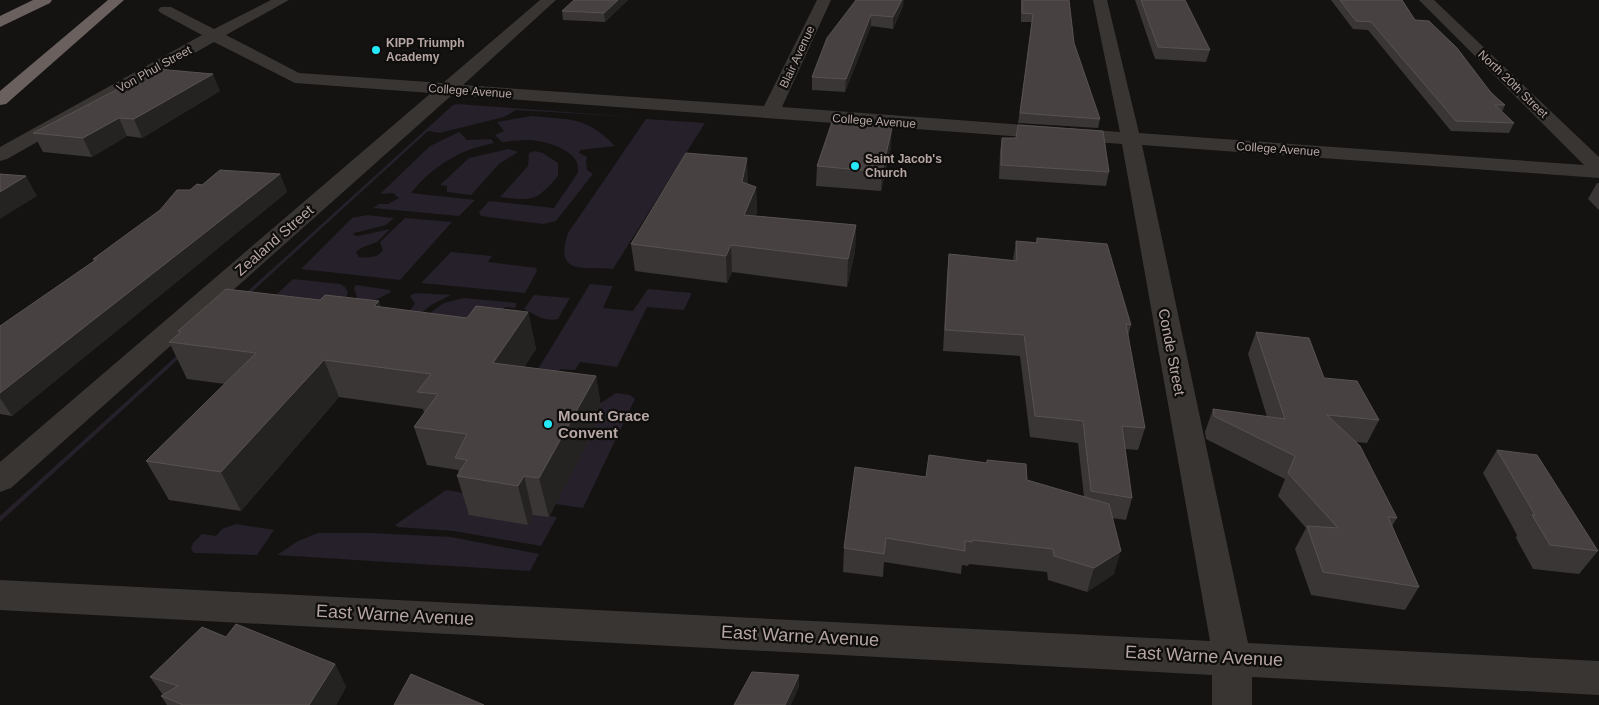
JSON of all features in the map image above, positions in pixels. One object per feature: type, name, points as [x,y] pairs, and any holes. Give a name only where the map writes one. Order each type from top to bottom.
[{"type":"highway","points":[[0,22],[46,0]]},
{"type":"highway","points":[[0,100],[117,0]]},
{"type":"street","name":"Von Phul Street","points":[[0,155],[282,0]]},
{"type":"street","name":"Zealand Street","points":[[0,480],[549,0]]},
{"type":"street","name":"Blair Avenue","points":[[770,113],[824,0]]},
{"type":"street","name":"Conde Street","points":[[1100,0],[1131,139],[1232,658],[1232,705]]},
{"type":"street","name":"North 20th Street","points":[[1426,0],[1599,168]]},
{"type":"street","name":"College Avenue","points":[[166,10],[295,78],[1599,172]]},
{"type":"street","name":"East Warne Avenue","points":[[0,595],[1599,678]]},
{"type":"shaded area","points":[[453,105],[635,117],[516,110],[504,117],[439,133],[428,131],[0,522],[0,516]]},
{"type":"shaded area","points":[[532,116],[567,119],[586,124],[605,136],[615,146],[580,150],[579,153],[587,157],[587,170],[593,174],[556,221],[543,224],[481,216],[479,212],[489,201],[554,208],[577,174],[578,166],[575,160],[563,149],[537,141],[502,142],[495,135],[504,131],[497,122]]},
{"type":"shaded area","points":[[646,119],[705,123],[613,269],[583,268],[569,263],[565,257],[568,233]]},
{"type":"shaded area","points":[[459,132],[467,140],[491,139],[494,143],[469,150],[448,160],[429,174],[411,193],[475,200],[459,216],[373,208],[379,204],[388,204],[399,198],[393,193],[380,194],[430,146]]},
{"type":"shaded area","points":[[509,149],[518,152],[499,164],[471,195],[447,192],[447,186],[440,185],[469,158]]},
{"type":"shaded area","points":[[535,151],[543,153],[558,163],[558,176],[545,190],[534,197],[520,199],[500,197],[528,166],[529,153]]},
{"type":"shaded area","points":[[367,215],[394,218],[386,225],[354,233],[353,235],[358,236],[390,229],[377,242],[356,252],[359,257],[372,257],[381,253],[383,250],[380,242],[405,218],[452,222],[400,280],[301,269],[352,218]]},
{"type":"shaded area","points":[[451,252],[492,256],[488,262],[536,268],[537,271],[525,293],[421,283]]},
{"type":"shaded area","points":[[293,279],[340,284],[348,292],[344,303],[260,310]]},
{"type":"shaded area","points":[[590,284],[613,286],[603,308],[633,311],[648,289],[691,293],[691,295],[684,310],[647,307],[617,367],[580,362],[575,370],[560,369],[551,387],[529,384]]},
{"type":"shaded area","points":[[356,285],[390,290],[391,292],[365,305],[354,303],[357,297],[354,288]]},
{"type":"shaded area","points":[[415,293],[451,295],[431,305],[419,315],[407,314],[415,304],[410,296]]},
{"type":"shaded area","points":[[534,295],[570,298],[558,319],[549,320],[524,309]]},
{"type":"shaded area","points":[[464,298],[517,303],[515,308],[505,307],[485,336],[427,315],[444,303]]},
{"type":"shaded area","points":[[616,393],[630,395],[635,399],[583,508],[555,504],[599,404]]},
{"type":"shaded area","points":[[446,490],[460,492],[529,512],[557,517],[541,546],[454,531],[398,527],[395,525]]},
{"type":"shaded area","points":[[236,524],[274,530],[257,555],[194,553],[191,549],[193,543],[202,534],[216,536],[222,529]]},
{"type":"shaded area","points":[[318,533],[370,533],[451,537],[539,554],[530,571],[277,555],[298,541]]},
{"type":"building","points":[[574,0],[618,0],[604,13],[562,11]]},
{"type":"building","points":[[856,0],[902,0],[893,17],[871,15],[846,79],[812,77],[827,38]]},
{"type":"building","points":[[1022,0],[1069,0],[1074,43],[1100,119],[1020,113],[1033,14],[1022,13]]},
{"type":"building","points":[[1141,0],[1185,0],[1210,50],[1158,47]]},
{"type":"building","points":[[1340,0],[1402,0],[1415,20],[1429,21],[1457,48],[1492,94],[1505,105],[1495,105],[1514,123],[1456,121],[1371,22],[1356,21]]},
{"type":"building","points":[[157,69],[213,74],[134,119],[119,118],[83,138],[33,133]]},
{"type":"building","points":[[833,119],[874,122],[872,126],[892,128],[882,172],[817,166]]},
{"type":"building","points":[[1018,125],[1103,131],[1109,172],[1001,165],[1002,138],[1016,138]]},
{"type":"building","points":[[686,153],[747,158],[742,182],[756,187],[744,215],[856,225],[848,259],[731,245],[726,256],[631,244]]},
{"type":"building","points":[[220,170],[280,174],[0,393],[0,326],[97,259],[93,259],[160,210],[177,190],[190,190],[197,184],[202,185]]},
{"type":"building","points":[[0,174],[26,176],[0,192]]},
{"type":"building","points":[[1037,238],[1107,244],[1131,325],[1126,324],[1145,428],[1122,426],[1132,498],[1091,491],[1083,421],[1035,416],[1024,335],[945,330],[949,254],[1017,261],[1016,241],[1037,243]]},
{"type":"building","points":[[226,289],[320,300],[325,295],[379,301],[374,306],[467,318],[476,306],[528,312],[493,363],[596,376],[539,478],[524,476],[518,486],[457,476],[467,460],[455,458],[467,434],[414,427],[438,394],[417,392],[431,374],[324,360],[221,472],[146,461],[256,353],[169,342],[181,332],[178,331]]},
{"type":"building","points":[[1256,332],[1309,338],[1324,378],[1357,381],[1379,420],[1327,415],[1360,446],[1397,518],[1388,517],[1419,587],[1323,572],[1307,526],[1338,528],[1288,473],[1295,456],[1214,416],[1213,409],[1285,419]]},
{"type":"building","points":[[1497,450],[1537,455],[1598,551],[1550,545],[1532,515],[1535,515]]},
{"type":"building","points":[[929,455],[987,463],[987,460],[1026,464],[1027,480],[1109,504],[1121,551],[1094,568],[1054,556],[1053,549],[972,540],[972,542],[965,541],[965,551],[886,538],[884,554],[844,548],[855,467],[926,477]]},
{"type":"building","points":[[236,624],[335,664],[309,705],[183,705],[161,696],[178,686],[150,677],[202,627],[226,637]]},
{"type":"building","points":[[752,672],[799,675],[785,705],[734,705]]},
{"type":"building","points":[[411,674],[484,705],[394,705]]},
{"type":"place","name":"KIPP Triumph Academy","points":[[376,50]]},
{"type":"place","name":"Saint Jacob's Church","points":[[855,166]]},
{"type":"place","name":"Mount Grace Convent","points":[[548,424]]}]
